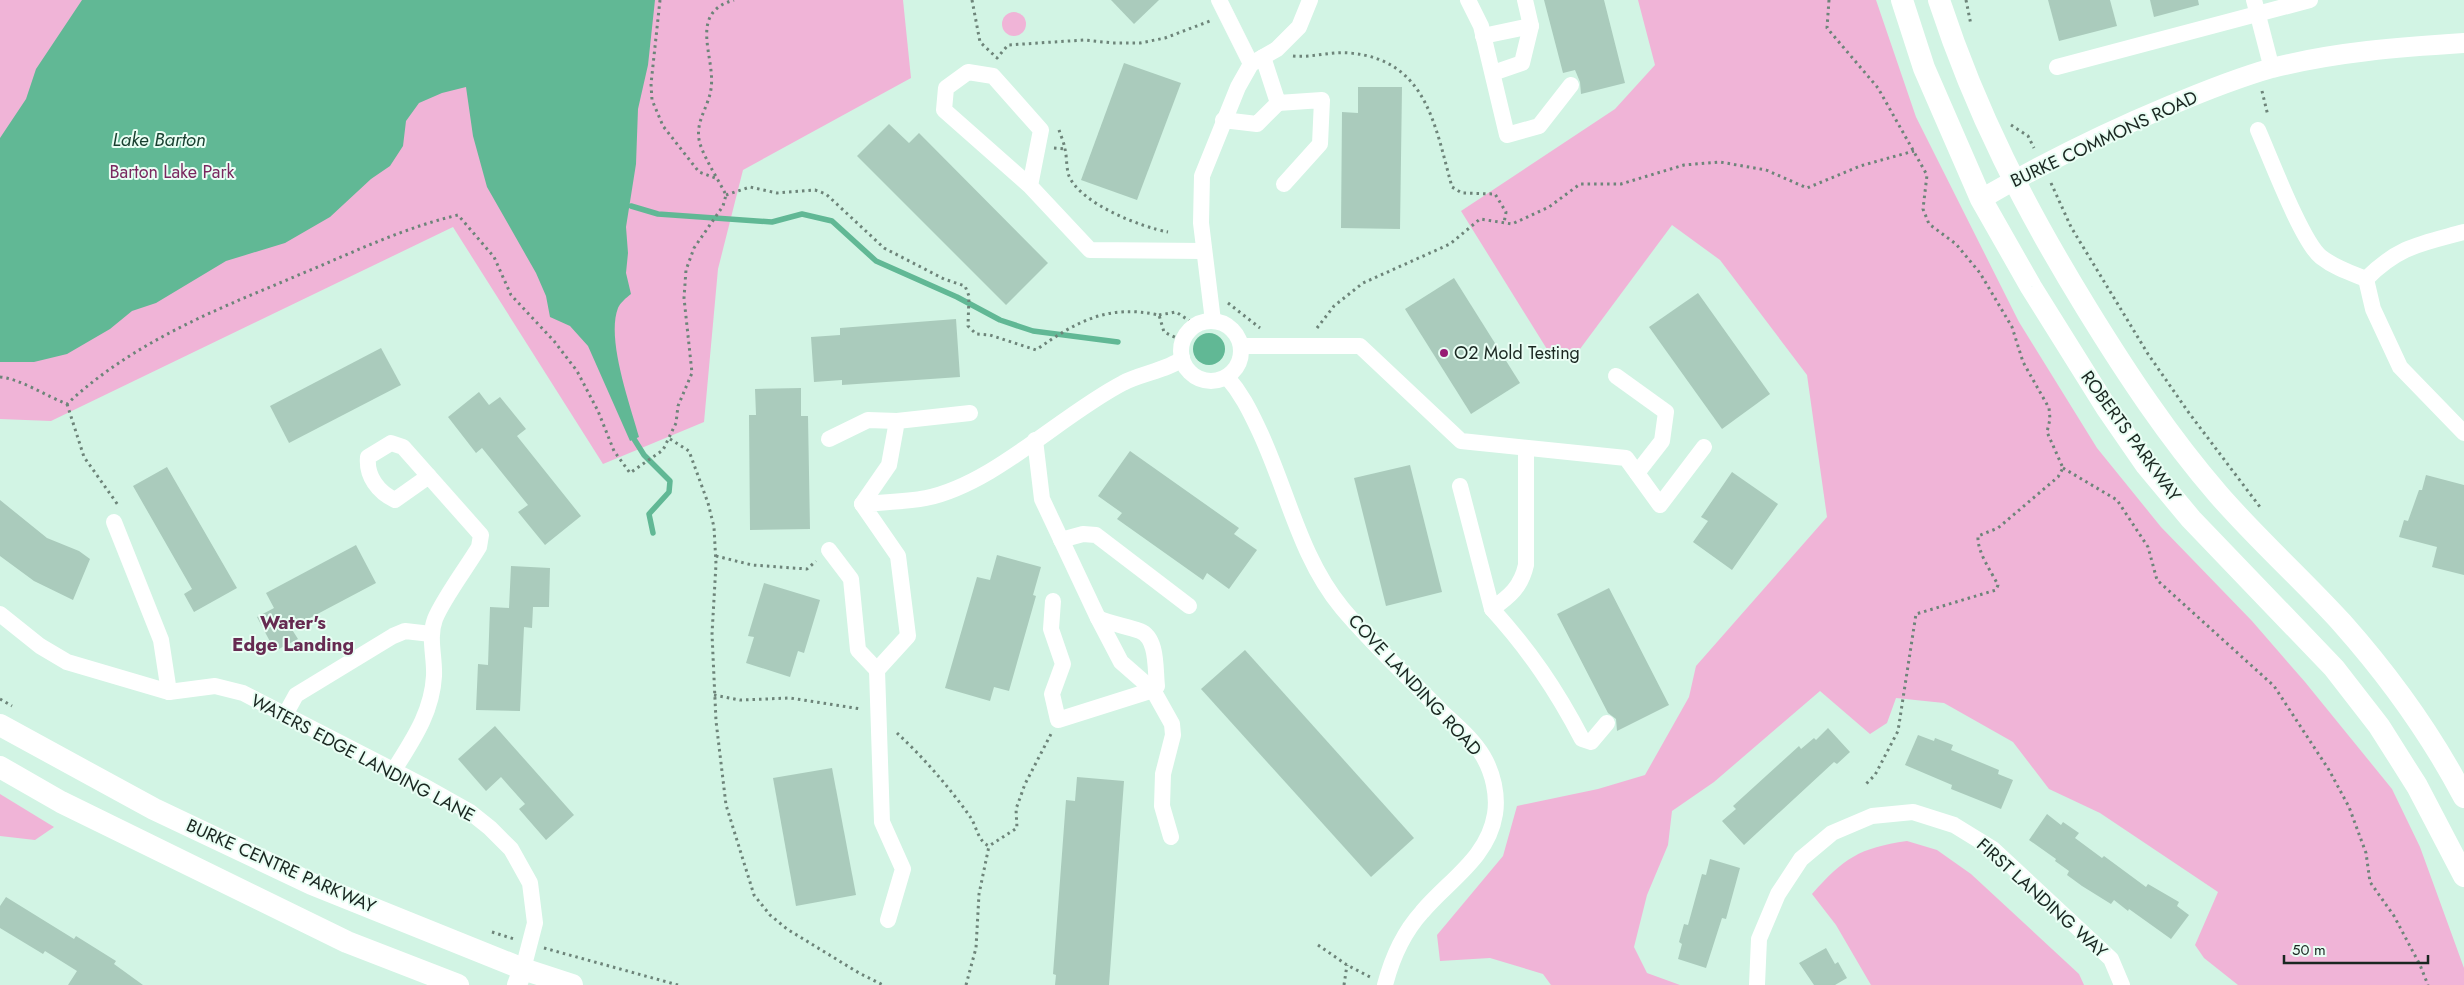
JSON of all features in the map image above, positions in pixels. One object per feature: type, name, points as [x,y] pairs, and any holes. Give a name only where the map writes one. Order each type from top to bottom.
[{"type":"main road","name":"ROBERTS PARKWAY","points":[[1902,0],[1924,68],[1981,199],[2031,287],[2106,407],[2146,464],[2191,519],[2334,668],[2379,726],[2417,786],[2464,876]]},
{"type":"main road","name":"ROBERTS PARKWAY","points":[[1939,0],[1980,113],[2013,181],[2123,368],[2177,445],[2220,496],[2341,623],[2387,676],[2427,733],[2464,797]]},
{"type":"main road","name":"BURKE CENTRE PARKWAY","points":[[0,725],[154,809],[304,880],[520,977],[572,985]]},
{"type":"main road","name":"BURKE CENTRE PARKWAY","points":[[0,768],[61,802],[338,938],[458,985]]},
{"type":"street","points":[[1219,0],[1226,15],[1257,61],[1278,103]]},
{"type":"street","points":[[1213,321],[1202,234],[1202,176],[1223,120],[1238,87],[1257,61],[1278,49],[1299,26],[1310,0]]},
{"type":"street","points":[[1468,0],[1484,36],[1506,135],[1539,126],[1571,85]]},
{"type":"street","points":[[1493,73],[1522,63],[1531,26],[1525,0]]},
{"type":"street","points":[[2057,66],[2256,6],[2310,0]]},
{"type":"street","points":[[2256,6],[2272,69]]},
{"type":"street","points":[[1484,36],[1531,26]]},
{"type":"street","name":"BURKE COMMONS ROAD","points":[[1981,199],[2122,126],[2209,90],[2272,69],[2328,57],[2397,47],[2464,43]]},
{"type":"street","points":[[1030,186],[1041,130],[993,76],[968,72],[946,88],[944,110],[1030,186],[1090,250],[1204,251]]},
{"type":"street","points":[[1223,120],[1257,124],[1278,103],[1322,100],[1320,144],[1284,184]]},
{"type":"street","points":[[2258,130],[2307,240],[2320,257],[2340,269],[2366,279]]},
{"type":"street","points":[[2366,279],[2384,261],[2407,248],[2464,232]]},
{"type":"street","points":[[2366,279],[2373,309],[2400,368],[2464,433]]},
{"type":"street","points":[[1213,321],[1225,324],[1232,329],[1241,346],[1239,364],[1227,377],[1218,380],[1199,379],[1191,374],[1182,358],[1182,341],[1186,334],[1196,325],[1213,321]]},
{"type":"street","points":[[1241,346],[1360,346],[1461,441],[1626,458],[1660,505],[1704,447]]},
{"type":"street","points":[[862,504],[927,498],[956,488],[992,470],[1123,383],[1152,370],[1175,365],[1182,358]]},
{"type":"street","points":[[1616,376],[1666,412],[1662,441],[1637,473]]},
{"type":"street","name":"COVE LANDING ROAD","points":[[1227,377],[1241,392],[1268,450],[1303,543],[1324,582],[1358,627],[1475,745],[1492,775],[1496,795],[1495,812],[1492,826],[1481,850],[1433,899],[1406,932],[1394,956],[1385,985]]},
{"type":"street","points":[[829,439],[868,420],[897,421],[970,412]]},
{"type":"street","points":[[862,504],[889,465],[897,421]]},
{"type":"street","points":[[1035,440],[1042,500],[1098,618],[1121,662],[1153,690],[1172,724],[1173,734],[1163,774],[1162,806],[1171,837]]},
{"type":"street","points":[[1492,609],[1513,594],[1522,580],[1526,565],[1526,448]]},
{"type":"street","points":[[394,770],[420,728],[430,702],[434,676],[431,634],[435,618],[479,547],[481,536],[429,476]]},
{"type":"street","points":[[1460,486],[1492,609],[1527,648],[1567,711],[1582,739],[1591,742],[1607,723]]},
{"type":"street","points":[[862,504],[898,556],[908,636],[877,670]]},
{"type":"street","points":[[117,515],[162,640],[169,692]]},
{"type":"street","points":[[1062,540],[1082,534],[1096,535],[1189,606]]},
{"type":"street","points":[[829,550],[851,578],[858,650],[877,670],[882,822],[903,869],[888,920]]},
{"type":"street","points":[[1053,602],[1051,629],[1063,664],[1052,694],[1058,720],[1153,690],[1157,686],[1150,641],[1143,632],[1112,624],[1098,618]]},
{"type":"street","name":"WATERS EDGE LANDING LANE","points":[[0,614],[40,646],[67,662],[169,692],[215,686],[232,689],[394,770],[470,812],[504,842],[521,864],[530,883],[535,923],[520,977]]},
{"type":"street","points":[[284,715],[296,695],[393,636],[405,631],[431,634]]},
{"type":"street","name":"FIRST LANDING WAY","points":[[1757,985],[1759,939],[1778,894],[1801,859],[1832,833],[1872,816],[1913,812],[1954,825],[1993,849],[2111,959],[2122,985]]},
{"type":"path","points":[[660,0],[651,84],[652,100],[663,126],[699,172],[718,179]]},
{"type":"path","points":[[67,404],[109,368],[162,335],[381,239],[422,223],[458,215],[494,257],[511,295],[554,341],[577,371],[598,411],[614,451],[630,473],[663,450],[670,439],[676,423],[678,406],[692,373],[684,298],[686,270],[694,248],[723,206],[726,195],[700,143],[698,123],[711,88],[707,48],[709,19],[716,8],[734,0]]},
{"type":"path","points":[[972,0],[980,42],[1001,63]]},
{"type":"path","points":[[1829,0],[1827,28],[1878,88],[1927,175],[1923,208],[1929,224],[1956,244],[1980,273],[2008,319],[2024,362],[2049,408],[2050,419],[2046,432],[2063,468],[2117,500],[2148,547],[2157,580],[2274,686],[2329,770],[2349,807],[2366,853],[2370,882],[2394,916],[2420,965],[2428,985]]},
{"type":"path","points":[[988,75],[1008,46],[1084,40],[1113,44],[1140,43],[1165,38],[1226,15]]},
{"type":"path","points":[[1278,49],[1289,56],[1350,53],[1374,57],[1395,66],[1417,86],[1434,122],[1452,187],[1462,193],[1495,194],[1506,212],[1504,223]]},
{"type":"path","points":[[2262,94],[2268,113]]},
{"type":"path","points":[[1057,124],[1065,149],[1068,174],[1097,203],[1130,221],[1150,228],[1184,234],[1202,234]]},
{"type":"path","points":[[1313,329],[1320,327],[1334,306],[1363,283],[1450,244],[1480,218],[1512,224],[1549,206],[1580,184],[1621,184],[1684,165],[1720,162],[1766,170],[1807,188],[1860,166],[1914,151]]},
{"type":"path","points":[[726,195],[750,187],[777,193],[816,190],[826,194],[884,248],[944,279],[965,286],[969,296],[968,326],[976,334],[990,336],[1036,350],[1084,319],[1119,313],[1142,311],[1159,315],[1176,312],[1196,325]]},
{"type":"path","points":[[2060,202],[2071,227],[2148,354],[2189,413],[2263,512]]},
{"type":"path","points":[[1210,295],[1220,296],[1254,326],[1267,331]]},
{"type":"path","points":[[1159,315],[1164,332],[1182,341]]},
{"type":"path","points":[[0,377],[13,378],[38,393],[67,404]]},
{"type":"path","points":[[67,404],[84,457],[117,515]]},
{"type":"path","points":[[670,439],[689,451],[697,469],[714,527],[716,556],[712,634],[716,721],[726,805],[754,895],[770,915],[787,929],[859,973],[883,985]]},
{"type":"path","points":[[1866,784],[1875,775],[1898,731],[1916,614],[1996,590],[1998,585],[1977,541],[1978,536],[1998,528],[2058,477],[2063,468]]},
{"type":"path","points":[[716,556],[752,565],[807,569],[829,550]]},
{"type":"path","points":[[714,695],[740,700],[790,698],[861,709],[878,715],[906,741],[950,792],[972,819],[982,843],[989,846]]},
{"type":"path","points":[[0,699],[16,708]]},
{"type":"path","points":[[966,985],[976,948],[979,894],[989,846],[1017,828],[1016,809],[1025,784],[1058,720]]},
{"type":"path","points":[[484,930],[509,937]]},
{"type":"path","points":[[1318,945],[1347,965],[1385,985]]},
{"type":"path","points":[[556,950],[678,985]]},
{"type":"path","points":[[1344,985],[1347,965]]},
{"type":"green space","name":"Barton Lake Park","points":[[0,0],[903,0],[911,78],[743,170],[718,269],[704,422],[603,464],[453,227],[51,421],[0,419]]},
{"type":"green space","points":[[1638,0],[1876,0],[1916,117],[2019,322],[2097,448],[2161,527],[2252,621],[2305,682],[2392,789],[2420,847],[2464,968],[2464,985],[2238,985],[2204,958],[2195,945],[2218,892],[2100,813],[2049,789],[2013,742],[1944,703],[1896,698],[1887,723],[1870,734],[1820,691],[1714,782],[1672,811],[1668,845],[1647,895],[1634,947],[1647,973],[1680,985],[1551,985],[1543,974],[1490,958],[1440,961],[1437,935],[1503,856],[1517,806],[1598,789],[1645,775],[1689,697],[1696,666],[1827,517],[1807,375],[1720,260],[1672,225],[1580,349],[1550,354],[1461,211],[1615,109],[1655,65]]},
{"type":"green space","points":[[1014,12],[1022,16],[1026,24],[1022,32],[1014,36],[1006,32],[1002,24],[1006,16]]},
{"type":"green space","points":[[0,794],[54,827],[35,840],[0,836]]},
{"type":"green space","points":[[1907,841],[1937,850],[1971,874],[2079,974],[2084,985],[1871,985],[1836,925],[1812,894],[1843,863],[1864,851]]},
{"type":"water","name":"Lake Barton","points":[[82,0],[655,0],[648,65],[638,109],[636,164],[626,227],[628,253],[626,273],[631,294],[619,306],[615,321],[617,354],[639,437],[630,441],[588,346],[570,326],[550,317],[546,296],[536,273],[487,187],[473,136],[466,87],[442,93],[419,103],[406,121],[403,146],[390,166],[371,179],[330,217],[285,243],[226,261],[156,303],[132,311],[110,329],[67,354],[34,362],[0,362],[0,138],[26,99],[36,69]]},
{"type":"water","points":[[1209,333],[1215,334],[1220,338],[1224,343],[1224,355],[1220,360],[1215,364],[1209,365],[1203,364],[1198,360],[1194,355],[1193,349],[1194,343],[1198,338],[1203,334]]},
{"type":"building","points":[[1111,0],[1159,0],[1134,24]]},
{"type":"building","points":[[1544,0],[1604,0],[1625,83],[1581,94],[1580,82],[1575,70],[1563,73]]},
{"type":"building","points":[[2048,0],[2110,0],[2117,26],[2059,41]]},
{"type":"building","points":[[2150,0],[2198,0],[2199,5],[2154,17]]},
{"type":"building","points":[[1124,63],[1181,83],[1137,200],[1081,180]]},
{"type":"building","points":[[1358,87],[1402,87],[1400,229],[1341,228],[1342,112],[1358,113]]},
{"type":"building","points":[[889,124],[909,143],[919,133],[1048,263],[1006,305],[857,156]]},
{"type":"building","points":[[1454,278],[1520,383],[1471,414],[1405,309]]},
{"type":"building","points":[[1698,293],[1770,394],[1722,429],[1649,327]]},
{"type":"building","points":[[956,319],[960,377],[842,385],[842,380],[814,382],[811,337],[840,335],[840,328]]},
{"type":"building","points":[[381,348],[401,385],[289,443],[270,406]]},
{"type":"building","points":[[801,388],[801,416],[808,416],[810,529],[750,530],[749,415],[756,415],[755,389]]},
{"type":"building","points":[[479,392],[489,405],[500,397],[526,429],[517,436],[581,516],[545,545],[518,512],[528,505],[482,448],[476,453],[448,417]]},
{"type":"building","points":[[1130,451],[1239,528],[1234,534],[1257,550],[1229,589],[1207,573],[1203,580],[1117,519],[1122,513],[1098,496]]},
{"type":"building","points":[[1410,465],[1442,592],[1386,606],[1354,478]]},
{"type":"building","points":[[167,467],[237,588],[194,612],[184,594],[192,589],[133,486]]},
{"type":"building","points":[[1732,472],[1778,504],[1732,570],[1693,542],[1708,521],[1701,517]]},
{"type":"building","points":[[2426,475],[2464,485],[2464,575],[2432,567],[2437,547],[2399,537],[2404,520],[2408,521],[2419,490],[2422,490]]},
{"type":"building","points":[[0,500],[47,538],[79,551],[90,559],[73,600],[34,581],[0,556]]},
{"type":"building","points":[[356,545],[376,583],[291,628],[298,639],[275,651],[257,617],[274,608],[266,593]]},
{"type":"building","points":[[997,555],[1041,567],[1033,595],[1036,596],[1009,691],[994,687],[990,701],[945,688],[977,577],[990,580]]},
{"type":"building","points":[[511,566],[550,568],[549,607],[533,607],[532,628],[524,627],[520,711],[476,710],[478,664],[488,665],[490,607],[509,608]]},
{"type":"building","points":[[764,583],[820,600],[804,653],[798,651],[790,677],[746,663],[754,637],[748,636]]},
{"type":"building","points":[[1609,588],[1669,705],[1617,731],[1616,719],[1608,713],[1557,614]]},
{"type":"building","points":[[1245,650],[1414,838],[1371,877],[1201,689]]},
{"type":"building","points":[[495,726],[574,815],[546,840],[519,809],[525,804],[501,777],[486,791],[458,759]]},
{"type":"building","points":[[1828,728],[1850,752],[1837,764],[1834,762],[1744,845],[1722,821],[1736,809],[1733,806],[1799,746],[1801,749],[1814,738],[1816,740]]},
{"type":"building","points":[[1918,735],[1934,741],[1935,738],[1953,745],[1951,750],[1999,770],[1998,774],[2013,780],[2001,809],[1951,789],[1952,785],[1905,765]]},
{"type":"building","points":[[832,768],[856,895],[796,906],[773,778]]},
{"type":"building","points":[[1077,777],[1124,781],[1109,985],[1055,985],[1056,975],[1053,974],[1066,800],[1075,801]]},
{"type":"building","points":[[2047,814],[2061,825],[2063,822],[2079,833],[2075,838],[2102,858],[2104,856],[2146,887],[2148,884],[2179,902],[2177,906],[2189,915],[2171,939],[2114,900],[2111,904],[2082,886],[2067,875],[2069,871],[2055,861],[2056,859],[2029,840]]},
{"type":"building","points":[[1710,859],[1740,868],[1726,919],[1722,918],[1706,968],[1678,959],[1682,944],[1679,942],[1684,924],[1688,925],[1702,874],[1706,875]]},
{"type":"building","points":[[6,897],[74,939],[76,936],[116,961],[114,964],[143,985],[68,985],[77,971],[45,951],[43,954],[0,928],[0,906]]},
{"type":"building","points":[[1826,948],[1835,964],[1838,962],[1847,978],[1835,985],[1814,985],[1799,963]]},
{"type":"waterway","points":[[631,206],[658,214],[772,222],[802,214],[832,221],[876,261],[957,297],[1000,320],[1033,331],[1118,342]]},
{"type":"waterway","points":[[634,439],[644,455],[670,481],[669,492],[649,514],[653,533]]},
{"type":"place","name":"O2 Mold Testing","points":[[1444,353]]},
{"type":"district","name":"Water's Edge Landing","points":[[293,633]]}]
